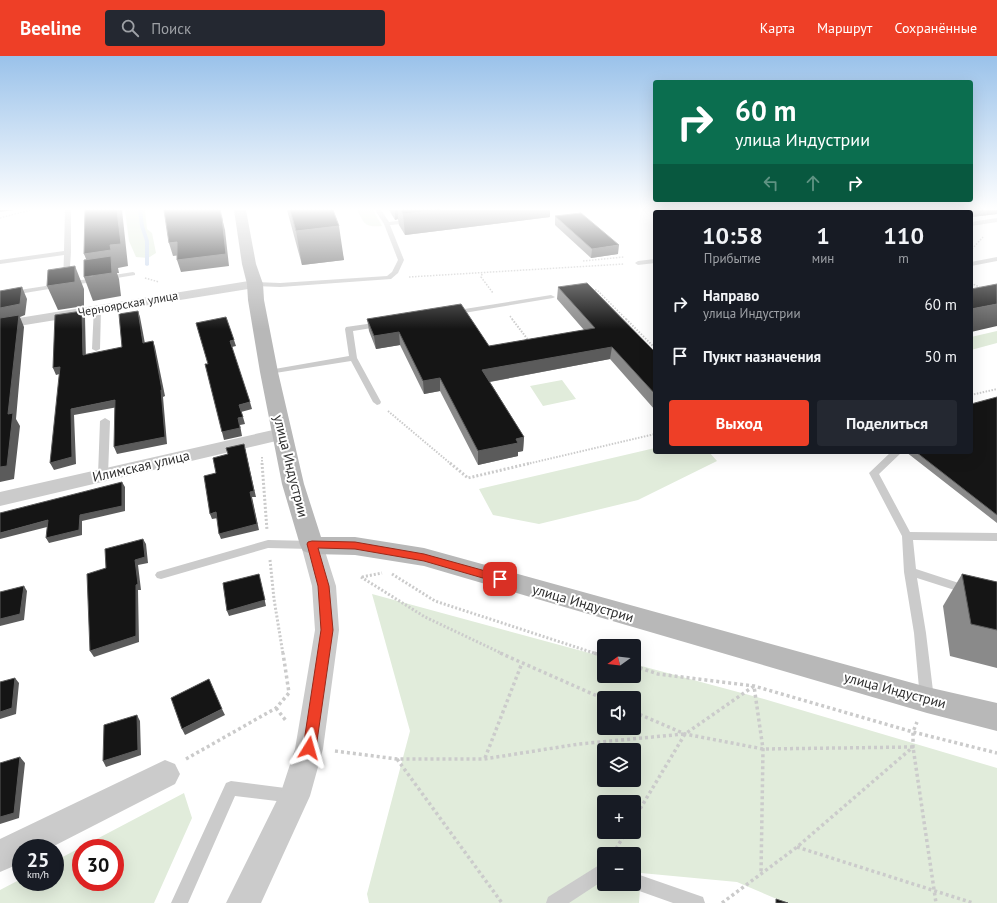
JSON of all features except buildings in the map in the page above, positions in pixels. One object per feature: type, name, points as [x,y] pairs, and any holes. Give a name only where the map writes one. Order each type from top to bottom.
[{"type":"street","name":"улица Индустрии","points":[[247,250],[255,284],[256,300],[269,372],[272,436],[293,484],[312,544],[355,546],[424,558],[927,700],[997,717]]},
{"type":"street","name":"Черноярская улица","points":[[0,325],[255,284]]},
{"type":"street","name":"Илимская улица","points":[[0,499],[272,436]]},
{"type":"street","points":[[243,903],[295,796],[309,748],[327,630],[324,586],[312,544]]},
{"type":"street","points":[[0,856],[165,774]]},
{"type":"lane","points":[[255,284],[280,285],[389,278],[395,273],[401,260],[397,250]]},
{"type":"lane","points":[[0,262],[68,252],[66,284]]},
{"type":"lane","points":[[973,264],[997,259]]},
{"type":"lane","points":[[638,263],[653,261]]},
{"type":"lane","points":[[0,296],[133,274]]},
{"type":"lane","points":[[441,314],[550,297]]},
{"type":"lane","points":[[96,350],[97,309]]},
{"type":"lane","points":[[377,402],[353,358],[349,329],[387,323]]},
{"type":"lane","points":[[269,372],[353,358]]},
{"type":"lane","points":[[103,475],[105,421]]},
{"type":"lane","points":[[895,454],[874,473],[907,536],[910,572],[920,633],[927,700]]},
{"type":"lane","points":[[907,536],[997,537]]},
{"type":"lane","points":[[161,575],[268,544],[312,544]]},
{"type":"lane","points":[[910,572],[961,589],[976,591]]},
{"type":"lane","points":[[179,903],[231,788],[295,796]]},
{"type":"lane","points":[[554,903],[597,875]]},
{"type":"lane","points":[[641,883],[698,903]]},
{"type":"path","points":[[583,261],[625,257]]},
{"type":"path","points":[[389,278],[483,274],[638,263]]},
{"type":"path","points":[[133,274],[163,284]]},
{"type":"path","points":[[973,284],[983,289]]},
{"type":"path","points":[[589,291],[597,290],[653,345]]},
{"type":"path","points":[[973,395],[997,389]]},
{"type":"path","points":[[377,402],[468,478],[653,434]]},
{"type":"path","points":[[165,774],[205,746],[276,708],[289,693],[274,599],[268,544],[272,436]]},
{"type":"path","points":[[597,654],[434,601],[389,572],[361,577],[425,617],[522,664],[597,696]]},
{"type":"path","points":[[484,758],[522,664]]},
{"type":"path","points":[[641,668],[658,674],[754,686],[913,732],[997,753]]},
{"type":"path","points":[[641,807],[685,734],[754,686]]},
{"type":"path","points":[[754,686],[763,749],[761,874]]},
{"type":"path","points":[[927,700],[913,732],[913,747],[936,903]]},
{"type":"path","points":[[276,708],[309,748],[397,758],[484,758],[579,744],[685,734]]},
{"type":"path","points":[[641,715],[685,734],[763,749],[913,747]]},
{"type":"path","points":[[722,903],[797,847],[913,747]]},
{"type":"path","points":[[397,758],[502,903]]},
{"type":"path","points":[[797,847],[973,903]]},
{"type":"green space","points":[[133,250],[155,250],[156,253],[148,258],[136,257]]},
{"type":"green space","points":[[997,331],[997,343],[973,349],[973,337]]},
{"type":"green space","points":[[562,380],[576,399],[543,406],[530,386]]},
{"type":"green space","points":[[653,448],[653,454],[711,454],[717,461],[638,500],[539,524],[493,515],[479,489]]},
{"type":"green space","points":[[372,594],[597,655],[597,683],[641,683],[641,666],[764,699],[997,768],[997,903],[786,903],[737,882],[641,873],[641,847],[597,847],[597,891],[640,891],[639,903],[369,903],[367,894],[410,731]]},
{"type":"green space","points":[[184,793],[192,818],[154,903],[0,903],[0,890],[12,884],[12,891],[64,891],[64,856],[72,852],[72,891],[124,891],[124,839],[97,839]]},
{"type":"waterway","points":[[147,250],[147,265]]},
{"type":"route","points":[[309,748],[327,630],[324,586],[312,544],[355,546],[424,558],[500,579]]}]
